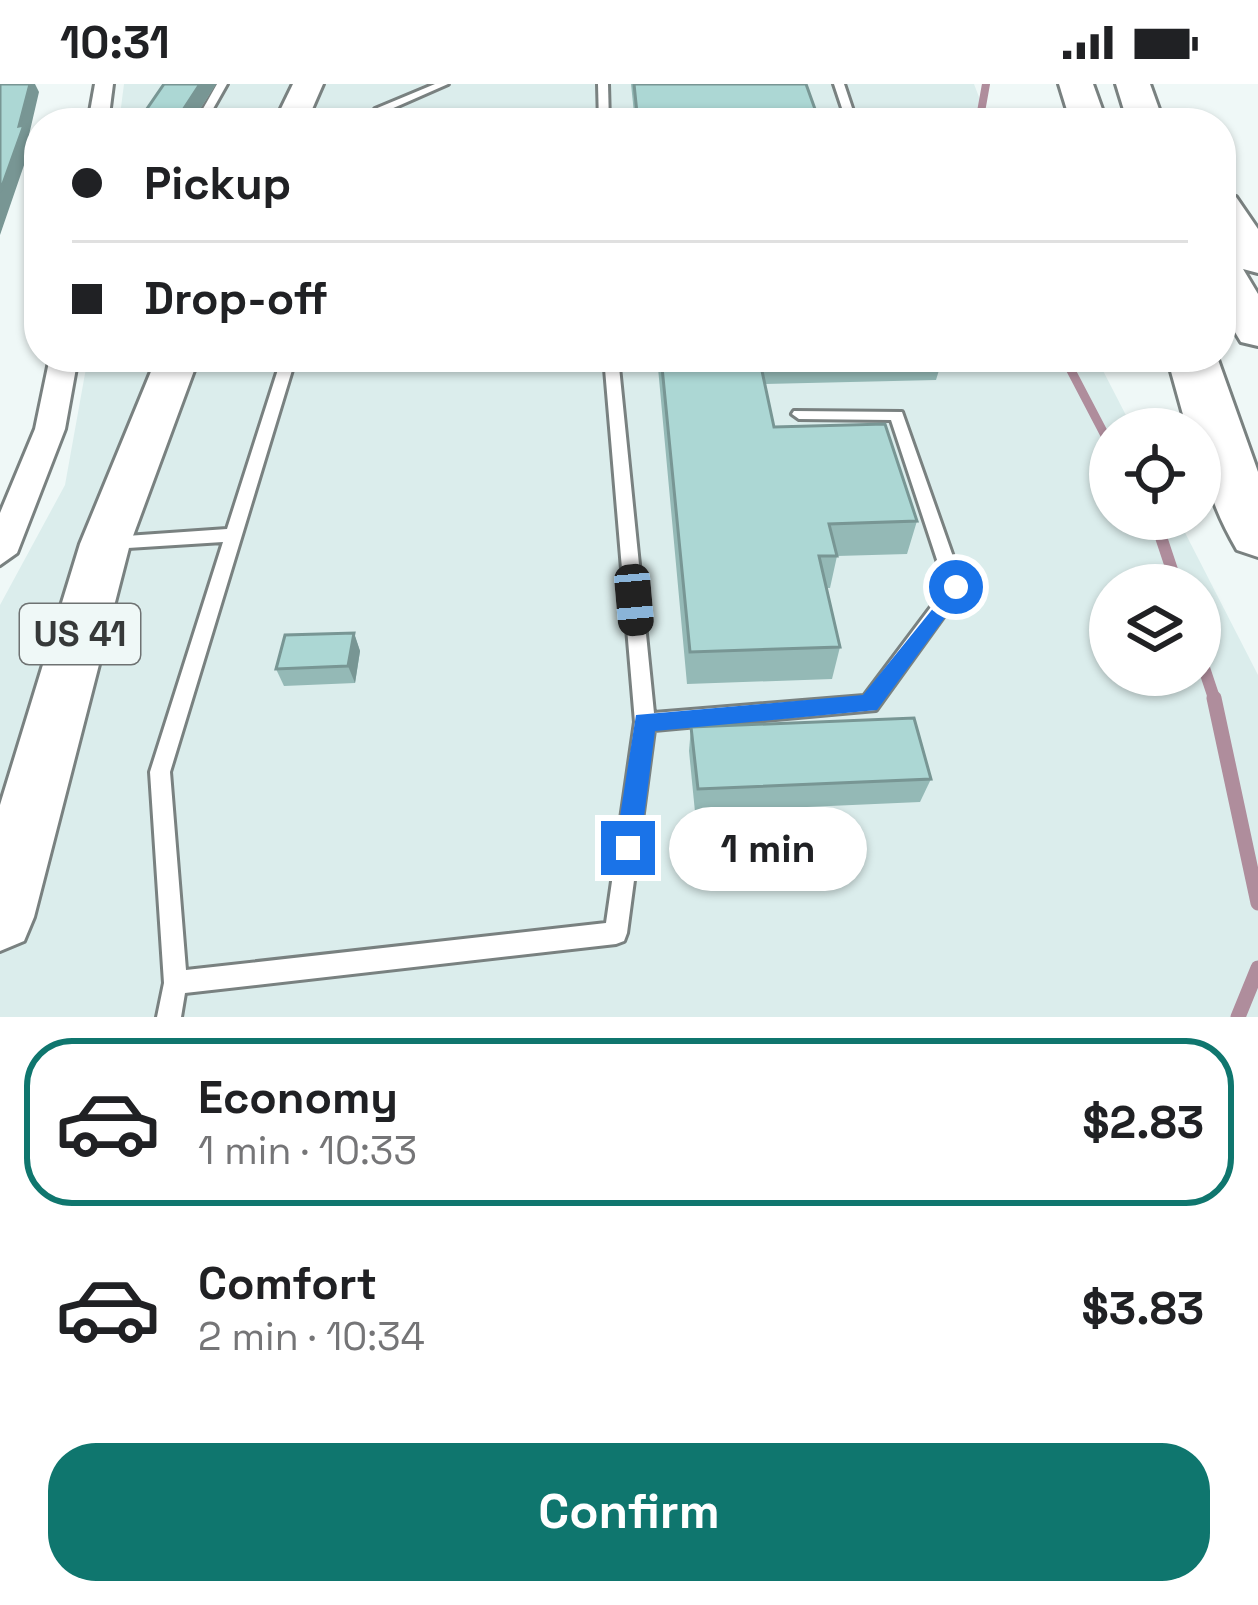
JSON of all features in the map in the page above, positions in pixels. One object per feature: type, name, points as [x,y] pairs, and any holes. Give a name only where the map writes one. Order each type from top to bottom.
[{"type":"highway","points":[[1236,228],[1258,260]]},
{"type":"highway","points":[[1236,295],[1258,332]]},
{"type":"highway","points":[[1199,372],[1218,443],[1258,535]]},
{"type":"highway","points":[[1205,372],[1258,452]]},
{"type":"main road","name":"US 41","points":[[0,917],[105,544],[172,372]]},
{"type":"street","points":[[0,554],[50,429],[61,372]]},
{"type":"lane","points":[[385,108],[442,84]]},
{"type":"lane","points":[[169,1017],[176,983],[160,772],[284,372]]},
{"type":"lane","points":[[176,983],[616,932],[644,722],[612,372]]},
{"type":"lane","points":[[644,722],[869,704],[956,587],[897,415],[799,415]]},
{"type":"lane","points":[[105,544],[234,535]]},
{"type":"shaded area","points":[[124,84],[974,84],[983,108],[121,108]]},
{"type":"shaded area","points":[[85,372],[1104,372],[1122,408],[1089,408],[1089,540],[1189,540],[1201,564],[1089,564],[1089,696],[1221,696],[1221,603],[1258,675],[1258,1017],[0,1017],[0,605],[65,485]]},
{"type":"building","points":[[0,84],[30,84],[19,126],[24,125],[0,192]]},
{"type":"building","points":[[164,84],[200,84],[184,108],[148,108]]},
{"type":"building","points":[[634,84],[806,84],[815,108],[636,108]]},
{"type":"building","points":[[662,372],[762,372],[774,427],[885,424],[917,521],[829,524],[837,556],[819,556],[840,647],[690,652]]},
{"type":"building","points":[[354,633],[348,666],[276,669],[285,635]]},
{"type":"building","points":[[914,718],[931,779],[698,789],[691,727]]},
{"type":"waterway","points":[[982,108],[986,84]]},
{"type":"waterway","points":[[1072,372],[1091,408]]},
{"type":"waterway","points":[[1162,540],[1170,564]]},
{"type":"waterway","points":[[1214,698],[1258,903]]},
{"type":"waterway","points":[[1238,1017],[1258,968]]},
{"type":"route","points":[[628,848],[644,722],[869,704],[956,587]]}]
